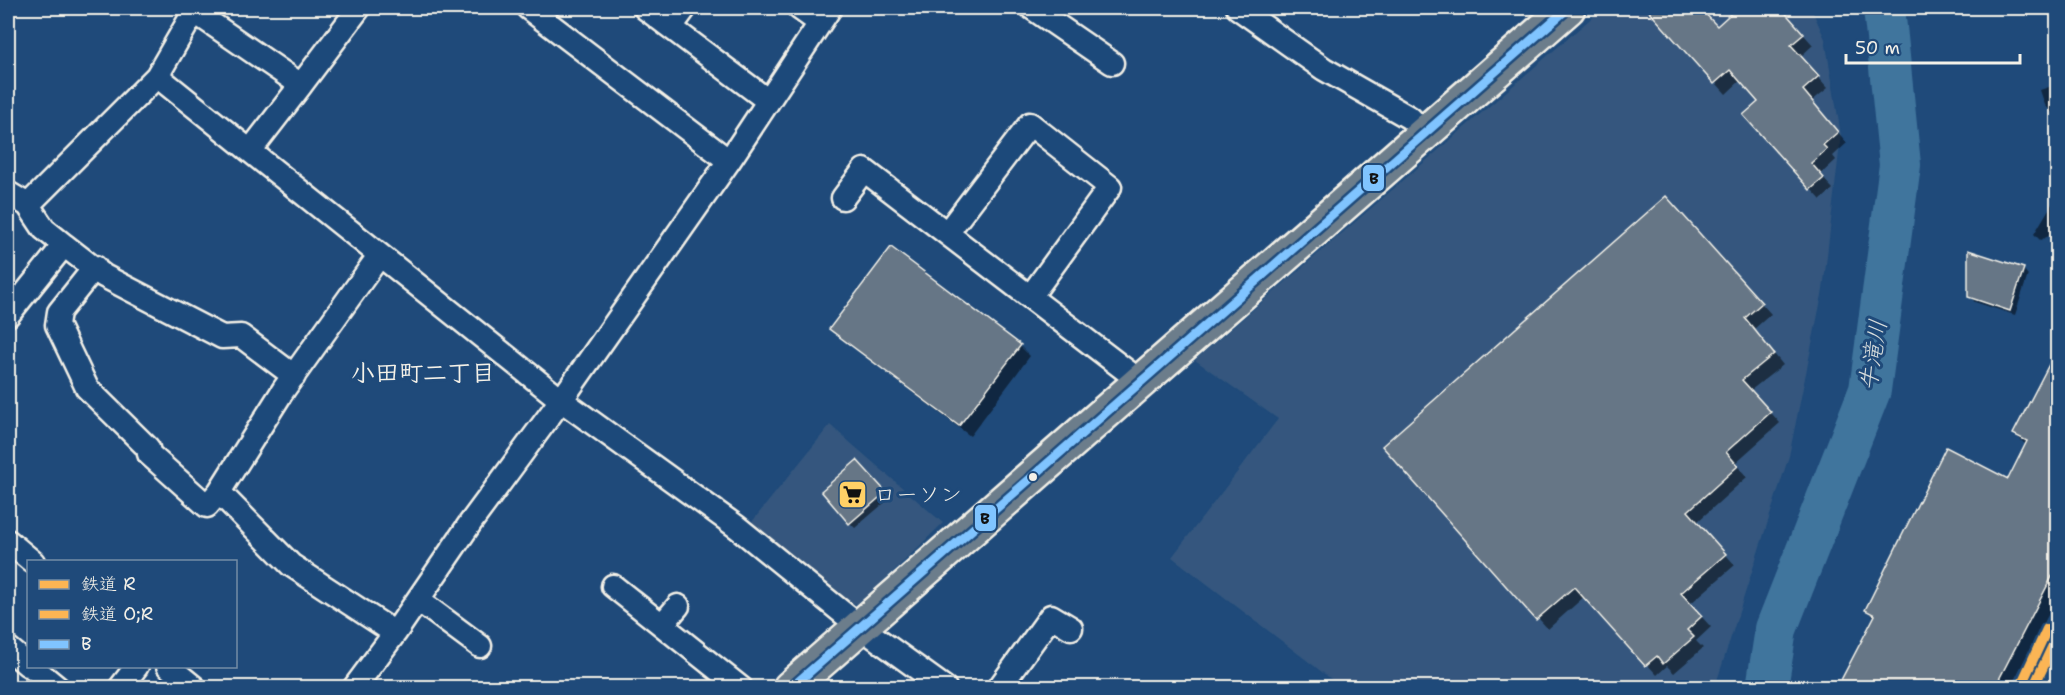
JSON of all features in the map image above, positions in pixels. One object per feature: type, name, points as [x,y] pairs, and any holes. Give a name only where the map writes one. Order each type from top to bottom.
[{"type":"main road","points":[[790,687],[1568,8]]},
{"type":"street","points":[[250,151],[359,8]]},
{"type":"street","points":[[528,8],[729,160]]},
{"type":"street","points":[[645,8],[767,100]]},
{"type":"street","points":[[671,27],[685,8]]},
{"type":"street","points":[[354,687],[561,400],[729,160],[825,15],[799,8]]},
{"type":"street","points":[[1032,8],[1112,63]]},
{"type":"street","points":[[1238,8],[1319,77],[1410,118],[1424,133]]},
{"type":"street","points":[[28,205],[157,76],[192,10],[301,84]]},
{"type":"street","points":[[157,76],[561,400],[737,527],[859,626],[945,687]]},
{"type":"street","points":[[947,233],[1030,124],[1110,187],[1030,297]]},
{"type":"street","points":[[843,198],[864,170],[1128,372],[1139,383]]},
{"type":"street","points":[[8,193],[28,205],[44,229],[104,276],[222,337],[241,336],[294,376]]},
{"type":"street","points":[[8,315],[64,245]]},
{"type":"street","points":[[95,267],[59,312],[57,325],[87,388],[148,448],[149,454],[207,506],[219,492],[294,376],[379,256]]},
{"type":"street","points":[[219,492],[291,566],[395,633]]},
{"type":"street","points":[[8,541],[32,560]]},
{"type":"street","points":[[613,586],[741,687]]},
{"type":"street","points":[[418,600],[480,646]]},
{"type":"street","points":[[662,625],[678,606]]},
{"type":"street","points":[[999,687],[1051,616],[1071,628]]},
{"type":"street","points":[[32,668],[58,687]]},
{"type":"street","points":[[120,687],[135,668]]},
{"type":"street","points":[[171,668],[195,687]]},
{"type":"shaded area","points":[[1603,8],[1811,8],[1825,39],[1841,135],[1823,290],[1789,456],[1715,687],[1331,687],[1335,682],[1172,557],[1278,419],[1195,360]]},
{"type":"shaded area","points":[[830,425],[943,523],[860,604],[848,603],[751,523]]},
{"type":"building","points":[[1646,8],[1700,8],[1717,26],[1737,8],[1781,8],[1804,34],[1791,45],[1819,76],[1803,90],[1838,132],[1823,145],[1827,149],[1811,163],[1824,178],[1810,190],[1743,115],[1758,102],[1730,70],[1714,84]]},
{"type":"building","points":[[1666,196],[1762,303],[1745,318],[1774,354],[1742,380],[1771,412],[1726,452],[1738,466],[1688,511],[1726,554],[1681,593],[1702,616],[1687,630],[1694,637],[1663,664],[1657,656],[1645,666],[1574,587],[1536,620],[1382,446]]},
{"type":"building","points":[[891,247],[1021,345],[959,426],[829,329]]},
{"type":"building","points":[[1968,250],[2024,268],[2010,311],[1968,297]]},
{"type":"building","points":[[2058,347],[2058,565],[1995,687],[1850,687],[1840,682],[1875,615],[1865,610],[1946,447],[2008,479],[2027,441],[2013,434]]},
{"type":"building","points":[[857,460],[886,492],[849,524],[821,491]]},
{"type":"waterway","name":"牛滝川","points":[[1767,688],[1776,629],[1870,390],[1900,165],[1884,8]]},
{"type":"rail line","name":"O;R","points":[[2022,683],[2047,629]]},
{"type":"rail line","name":"R","points":[[2033,688],[2058,635]]},
{"type":"transit line","name":"B","points":[[791,688],[1568,8]]},
{"type":"place","name":"ローソン","points":[[853,494]]},
{"type":"district","name":"小田町二丁目","points":[[423,373]]}]
